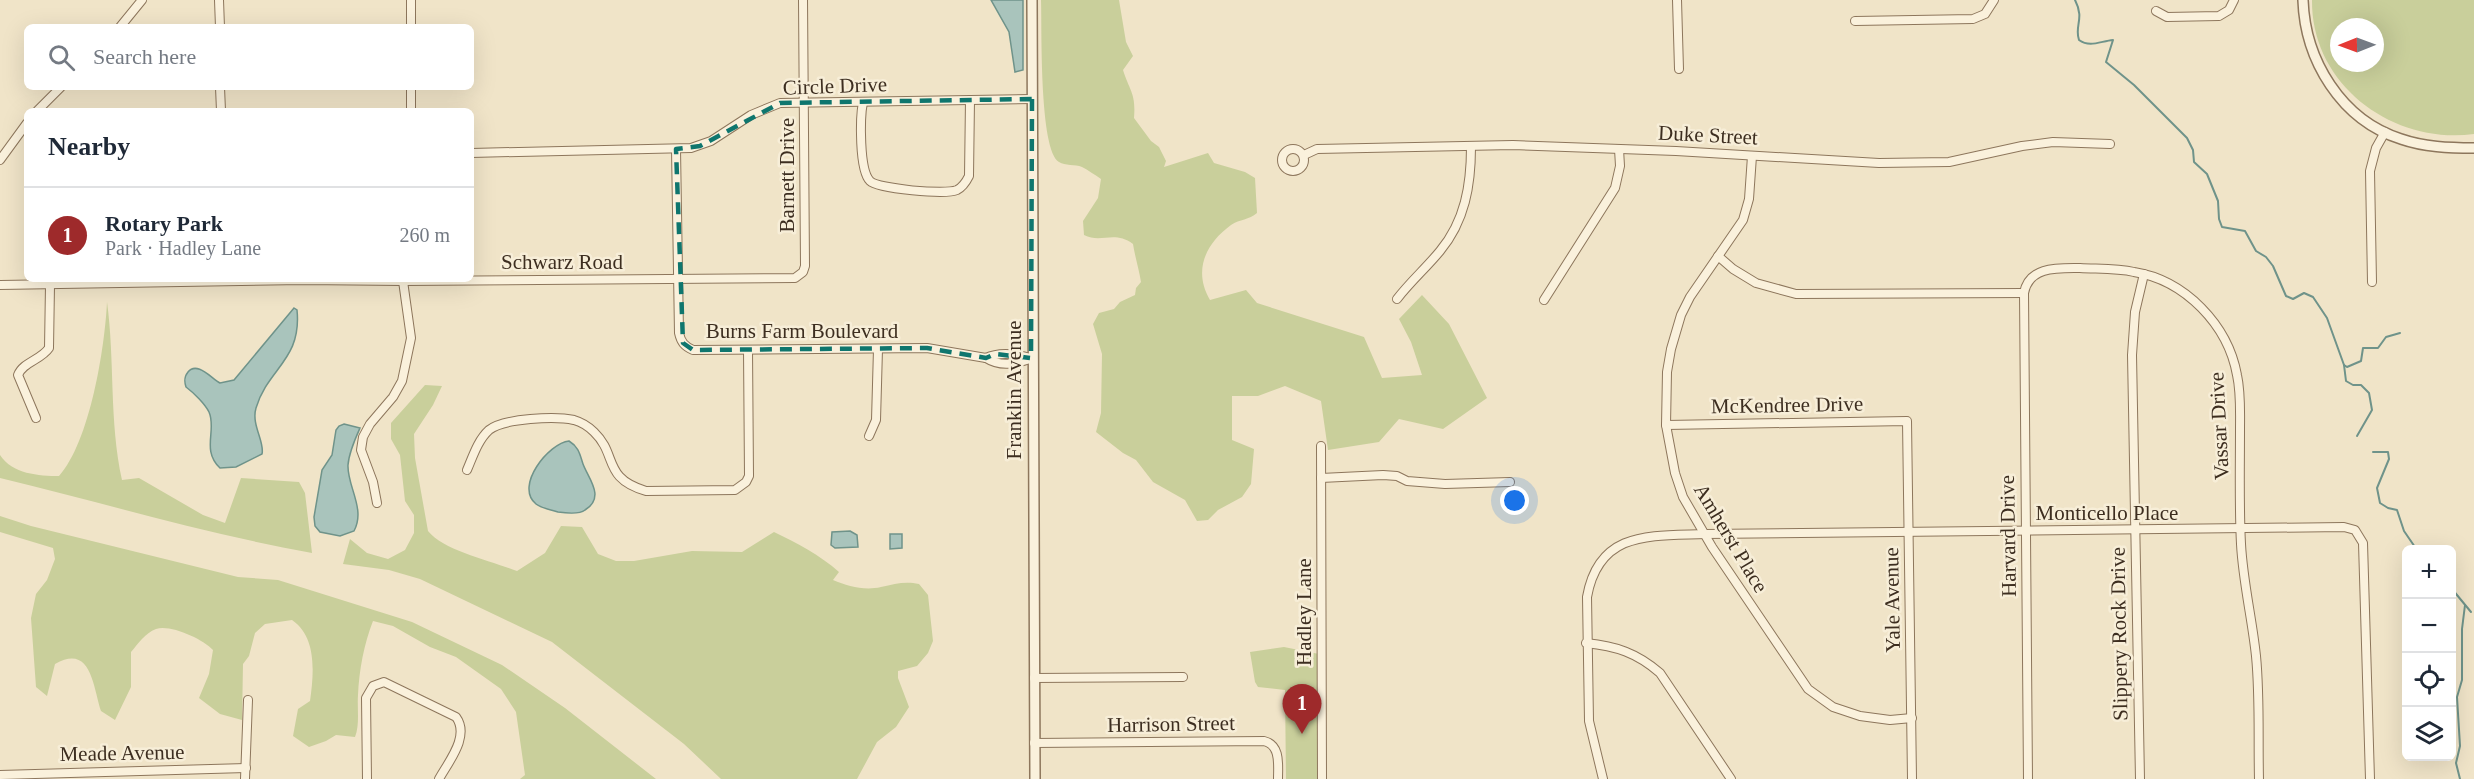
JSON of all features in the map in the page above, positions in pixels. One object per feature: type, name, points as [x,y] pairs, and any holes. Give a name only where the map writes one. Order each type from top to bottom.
[{"type":"street","points":[[122,24],[142,0]]},
{"type":"street","points":[[219,0],[220,24]]},
{"type":"street","points":[[411,0],[411,24]]},
{"type":"street","name":"Barnett Drive","points":[[800,275],[805,266],[803,0]]},
{"type":"street","name":"Franklin Avenue","points":[[1032,0],[1031,358],[1035,779]]},
{"type":"street","points":[[1677,0],[1678,69]]},
{"type":"street","points":[[1855,21],[1973,19],[1985,14],[1994,0]]},
{"type":"street","points":[[2156,11],[2167,17],[2219,16],[2229,10],[2234,0]]},
{"type":"street","points":[[2303,0],[2304,18],[2312,51],[2324,77],[2352,109],[2385,132],[2400,139],[2427,145],[2474,148]]},
{"type":"street","points":[[40,108],[58,90]]},
{"type":"street","points":[[220,90],[220,108]]},
{"type":"street","points":[[411,90],[411,108]]},
{"type":"street","name":"Circle Drive","points":[[474,153],[676,149],[700,146],[751,115],[780,103],[1032,99]]},
{"type":"street","points":[[863,102],[864,171],[870,182],[881,187],[950,191],[962,186],[969,176],[970,100]]},
{"type":"street","points":[[0,160],[24,127]]},
{"type":"street","points":[[2372,282],[2370,171],[2376,148],[2385,132]]},
{"type":"street","name":"Duke Street","points":[[1304,155],[1317,149],[1513,146],[1619,149],[1879,163],[1949,162],[2022,146],[2053,142],[2110,144]]},
{"type":"street","points":[[1396,299],[1441,250],[1458,225],[1469,186],[1470,147]]},
{"type":"street","points":[[676,149],[678,280]]},
{"type":"street","points":[[1544,300],[1610,198],[1618,178],[1619,149]]},
{"type":"street","name":"Amherst Place","points":[[1752,156],[1747,209],[1743,220],[1701,278],[1676,330],[1667,372],[1666,425],[1672,462],[1683,497],[1705,534],[1761,622],[1808,689],[1833,706],[1860,716],[1890,720],[1912,718]]},
{"type":"street","points":[[1718,256],[1733,269],[1756,283],[1796,294],[2024,292]]},
{"type":"street","name":"Vassar Drive","points":[[2024,292],[2031,277],[2044,270],[2102,269],[2144,274],[2165,282],[2191,298],[2215,324],[2230,351],[2239,391],[2240,530],[2245,595],[2256,657],[2259,779]]},
{"type":"street","name":"Slippery Rock Drive","points":[[2140,779],[2132,335],[2144,274]]},
{"type":"street","name":"Schwarz Road","points":[[474,280],[789,279],[800,275]]},
{"type":"street","name":"Burns Farm Boulevard","points":[[678,280],[679,333],[682,344],[693,350],[927,348],[986,358],[994,354],[1020,355],[1031,358]]},
{"type":"street","name":"Schwarz Road","points":[[0,285],[154,282]]},
{"type":"street","points":[[377,503],[370,474],[361,457],[361,450],[363,436],[370,424],[393,397],[402,381],[411,338],[403,282]]},
{"type":"street","points":[[36,418],[18,375],[22,368],[41,357],[49,348],[50,285]]},
{"type":"street","name":"Harvard Drive","points":[[2024,292],[2028,779]]},
{"type":"street","points":[[868,436],[876,420],[878,349]]},
{"type":"street","points":[[467,470],[483,437],[496,425],[514,419],[574,420],[585,425],[600,438],[614,469],[627,483],[637,488],[646,491],[735,490],[746,482],[749,476],[748,350]]},
{"type":"street","name":"McKendree Drive","points":[[1666,425],[1907,421]]},
{"type":"street","name":"Yale Avenue","points":[[1907,421],[1912,779]]},
{"type":"street","name":"Hadley Lane","points":[[1321,446],[1322,779]]},
{"type":"street","points":[[1321,478],[1383,475],[1397,476],[1407,481],[1445,484],[1510,482]]},
{"type":"street","name":"Monticello Place","points":[[1586,643],[1589,584],[1597,566],[1610,552],[1626,542],[1639,538],[1705,534],[2240,530],[2344,527],[2355,530],[2361,537],[2365,570],[2370,779]]},
{"type":"street","points":[[1603,779],[1592,743],[1589,721],[1586,643],[1613,646],[1628,651],[1650,664],[1666,681],[1731,779]]},
{"type":"street","points":[[1034,678],[1183,677]]},
{"type":"street","points":[[367,779],[366,698],[373,686],[384,682],[456,717],[460,723],[461,737],[439,779]]},
{"type":"street","points":[[245,779],[248,700]]},
{"type":"street","name":"Harrison Street","points":[[1034,743],[1263,741],[1272,744],[1277,753],[1278,779]]},
{"type":"street","name":"Meade Avenue","points":[[0,775],[113,775],[246,768]]},
{"type":"highlighted area","points":[[1032,99],[1031,358],[995,354],[986,358],[927,348],[693,350],[683,343],[676,149],[700,146],[780,103]]},
{"type":"green space","points":[[1041,0],[1119,0],[1126,42],[1133,56],[1123,70],[1133,98],[1134,118],[1151,141],[1159,147],[1166,161],[1164,167],[1208,153],[1214,163],[1245,172],[1255,178],[1257,213],[1234,223],[1222,232],[1208,249],[1204,259],[1202,279],[1210,300],[1246,290],[1257,303],[1364,337],[1382,378],[1422,375],[1411,342],[1399,319],[1422,295],[1449,324],[1487,398],[1443,429],[1399,419],[1379,442],[1328,450],[1321,401],[1285,386],[1258,396],[1232,396],[1232,440],[1254,449],[1251,484],[1242,497],[1218,510],[1208,520],[1197,521],[1185,500],[1153,482],[1136,460],[1096,432],[1101,413],[1102,354],[1093,324],[1099,313],[1114,309],[1120,302],[1135,295],[1136,288],[1141,282],[1133,244],[1120,238],[1096,238],[1084,235],[1083,221],[1098,198],[1101,179],[1082,167],[1059,162],[1053,153],[1045,113]]},
{"type":"green space","points":[[2312,0],[2474,0],[2474,134],[2444,135],[2414,130],[2387,119],[2362,103],[2341,83],[2334,72],[2384,72],[2384,18],[2330,18],[2330,65],[2315,31]]},
{"type":"green space","points":[[107,302],[115,436],[122,480],[139,478],[203,515],[225,523],[241,478],[299,482],[305,493],[312,553],[194,528],[0,478],[0,455],[11,466],[19,470],[43,475],[59,476],[70,461],[79,441],[94,393],[103,343]]},
{"type":"green space","points":[[425,385],[442,386],[414,434],[415,458],[428,531],[445,544],[469,555],[517,571],[545,553],[561,526],[582,527],[598,554],[616,561],[634,561],[692,551],[742,552],[774,532],[832,566],[839,572],[833,580],[868,588],[905,583],[919,584],[928,595],[933,641],[928,653],[917,666],[898,671],[898,678],[909,707],[896,727],[877,742],[857,779],[721,779],[684,744],[552,642],[420,579],[389,570],[343,564],[350,539],[367,553],[388,559],[405,550],[414,533],[414,515],[405,501],[400,455],[391,439],[391,423]]},
{"type":"green space","points":[[0,516],[31,526],[238,577],[278,580],[412,622],[502,665],[565,708],[656,779],[520,779],[525,775],[516,712],[501,689],[456,657],[430,647],[393,626],[373,621],[361,667],[355,737],[336,735],[309,747],[293,736],[298,709],[310,701],[313,668],[306,636],[292,620],[265,624],[255,633],[249,656],[243,664],[242,720],[220,714],[199,698],[209,674],[213,650],[194,637],[162,628],[148,633],[131,652],[131,687],[115,720],[101,711],[88,670],[76,659],[67,659],[55,664],[47,696],[36,687],[31,618],[36,594],[47,580],[55,559],[53,548],[0,532]]},
{"type":"green space","points":[[1284,647],[1319,654],[1319,779],[1286,779],[1285,690],[1258,687],[1255,682],[1250,652]]},
{"type":"water","points":[[991,0],[1023,0],[1023,70],[1015,72],[1009,32]]},
{"type":"water","points":[[294,308],[297,310],[297,327],[294,341],[283,363],[261,394],[256,408],[255,421],[262,444],[262,454],[236,467],[220,468],[211,454],[209,412],[186,387],[186,376],[188,372],[196,368],[220,383],[234,380]]},
{"type":"water","points":[[344,424],[360,428],[348,465],[358,514],[354,531],[340,536],[320,532],[315,526],[314,517],[322,470],[332,455],[336,430]]},
{"type":"water","points":[[569,441],[579,451],[595,493],[591,505],[582,512],[576,513],[558,512],[536,504],[530,496],[529,487],[537,466],[544,457],[552,449]]},
{"type":"water","points":[[850,531],[857,535],[858,547],[835,548],[831,545],[832,532]]},
{"type":"water","points":[[890,534],[902,534],[902,548],[890,549]]},
{"type":"waterway","points":[[2075,0],[2079,12],[2079,40],[2087,44],[2113,40],[2106,62],[2134,85],[2187,138],[2193,150],[2194,162],[2207,174],[2218,201],[2222,227],[2245,231],[2256,251],[2266,257],[2273,266],[2286,296],[2293,299],[2304,293],[2313,297],[2327,318],[2344,365],[2347,367],[2361,361],[2363,348],[2378,348],[2386,337],[2400,333]]},
{"type":"waterway","points":[[2344,365],[2346,381],[2353,385],[2361,385],[2369,393],[2372,410],[2357,436]]},
{"type":"waterway","points":[[2373,452],[2388,452],[2389,459],[2377,488],[2380,503],[2397,510],[2404,531],[2414,545]]},
{"type":"waterway","points":[[2456,594],[2471,612]]},
{"type":"waterway","points":[[2460,779],[2456,763],[2460,746],[2457,697],[2462,680],[2462,629],[2465,605]]},
{"type":"place","name":"Rotary Park","points":[[1302,734]]}]
